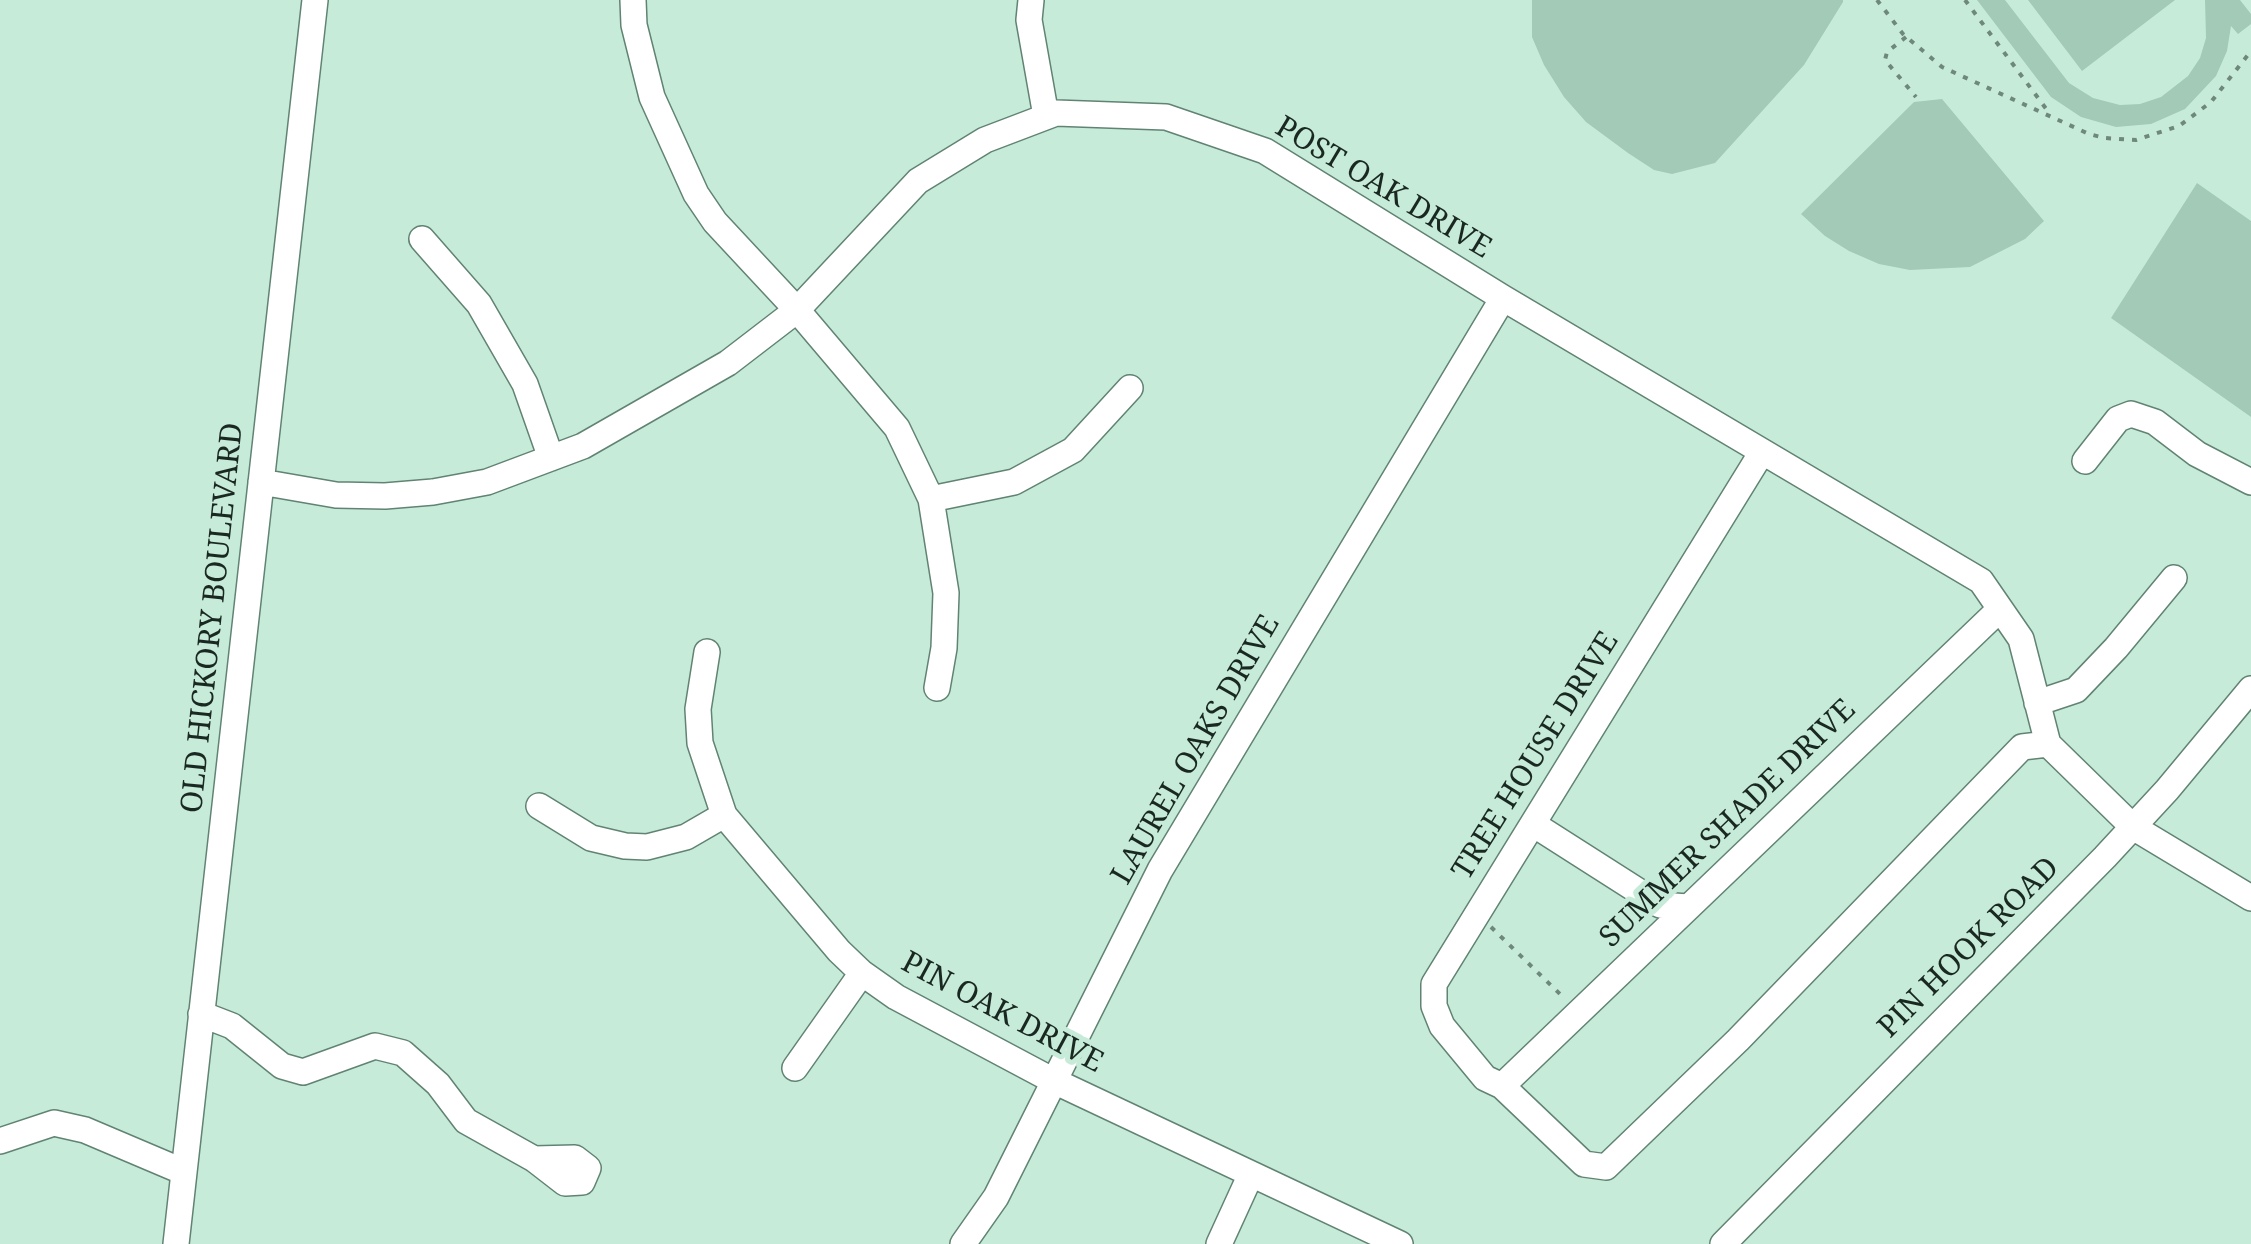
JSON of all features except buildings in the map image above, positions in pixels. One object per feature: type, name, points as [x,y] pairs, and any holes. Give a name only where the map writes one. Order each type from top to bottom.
[{"type":"street","name":"OLD HICKORY BOULEVARD","points":[[176,1244],[315,0]]},
{"type":"street","points":[[633,0],[634,25],[652,97],[696,194],[715,222],[797,310],[897,428],[930,499],[946,593],[938,688]]},
{"type":"street","points":[[1031,0],[1029,20],[1046,116]]},
{"type":"street","name":"POST OAK DRIVE","points":[[260,482],[336,495],[401,495],[487,482],[583,446],[728,363],[797,310],[918,181],[985,140],[1056,112],[1166,116],[1264,152],[1980,581],[2020,639],[2048,744],[2132,827],[2251,898]]},
{"type":"street","points":[[422,239],[479,304],[525,384],[551,458]]},
{"type":"street","name":"LAUREL OAKS DRIVE","points":[[963,1244],[996,1197],[1160,870],[1503,298]]},
{"type":"street","points":[[930,499],[1014,482],[1073,450],[1130,388]]},
{"type":"street","points":[[2084,462],[2118,419],[2131,414],[2155,422],[2197,454],[2251,482]]},
{"type":"street","name":"TREE HOUSE DRIVE","points":[[1762,452],[1434,984],[1434,1006],[1442,1026],[1485,1078],[1502,1086],[1584,1164],[1606,1167],[1738,1040],[2022,747],[2048,744]]},
{"type":"street","points":[[2037,704],[2076,690],[2174,578]]},
{"type":"street","name":"SUMMER SHADE DRIVE","points":[[1502,1086],[2000,609]]},
{"type":"street","name":"PIN OAK DRIVE","points":[[707,652],[698,709],[700,744],[724,814],[838,951],[862,973],[896,997],[1052,1080],[1400,1244]]},
{"type":"street","name":"PIN HOOK ROAD","points":[[1723,1244],[2132,827],[2251,689]]},
{"type":"street","points":[[540,806],[592,838],[624,846],[648,847],[686,837],[724,814]]},
{"type":"street","points":[[1533,824],[1660,905],[1688,907]]},
{"type":"street","points":[[794,1068],[862,973]]},
{"type":"street","points":[[201,1014],[232,1026],[282,1066],[303,1072],[375,1046],[403,1053],[438,1084],[466,1121],[534,1159]]},
{"type":"street","points":[[0,1141],[54,1124],[86,1130],[184,1172]]},
{"type":"street","points":[[1219,1244],[1251,1174]]},
{"type":"path","points":[[1877,0],[1906,37],[1942,67],[2105,138],[2136,140],[2179,126],[2202,111],[2251,52]]},
{"type":"path","points":[[1965,0],[2053,118]]},
{"type":"path","points":[[1906,37],[1887,52],[1884,60],[1916,97]]},
{"type":"path","points":[[1487,924],[1564,998]]},
{"type":"green space","points":[[1532,0],[1843,2],[1804,65],[1715,163],[1672,174],[1654,170],[1628,153],[1586,122],[1564,97],[1532,37]]},
{"type":"green space","points":[[1977,0],[2005,0],[2069,83],[2093,98],[2120,105],[2161,97],[2188,76],[2200,58],[2206,38],[2205,0],[2240,0],[2251,14],[2251,24],[2238,34],[2231,26],[2227,51],[2216,76],[2185,109],[2151,124],[2116,127],[2081,117],[2051,97]]},
{"type":"green space","points":[[2028,0],[2175,0],[2082,71]]},
{"type":"green space","points":[[1942,99],[2044,221],[2025,239],[1970,267],[1910,270],[1879,264],[1849,251],[1801,214],[1914,102]]},
{"type":"green space","points":[[2197,183],[2251,221],[2251,417],[2111,318]]}]
